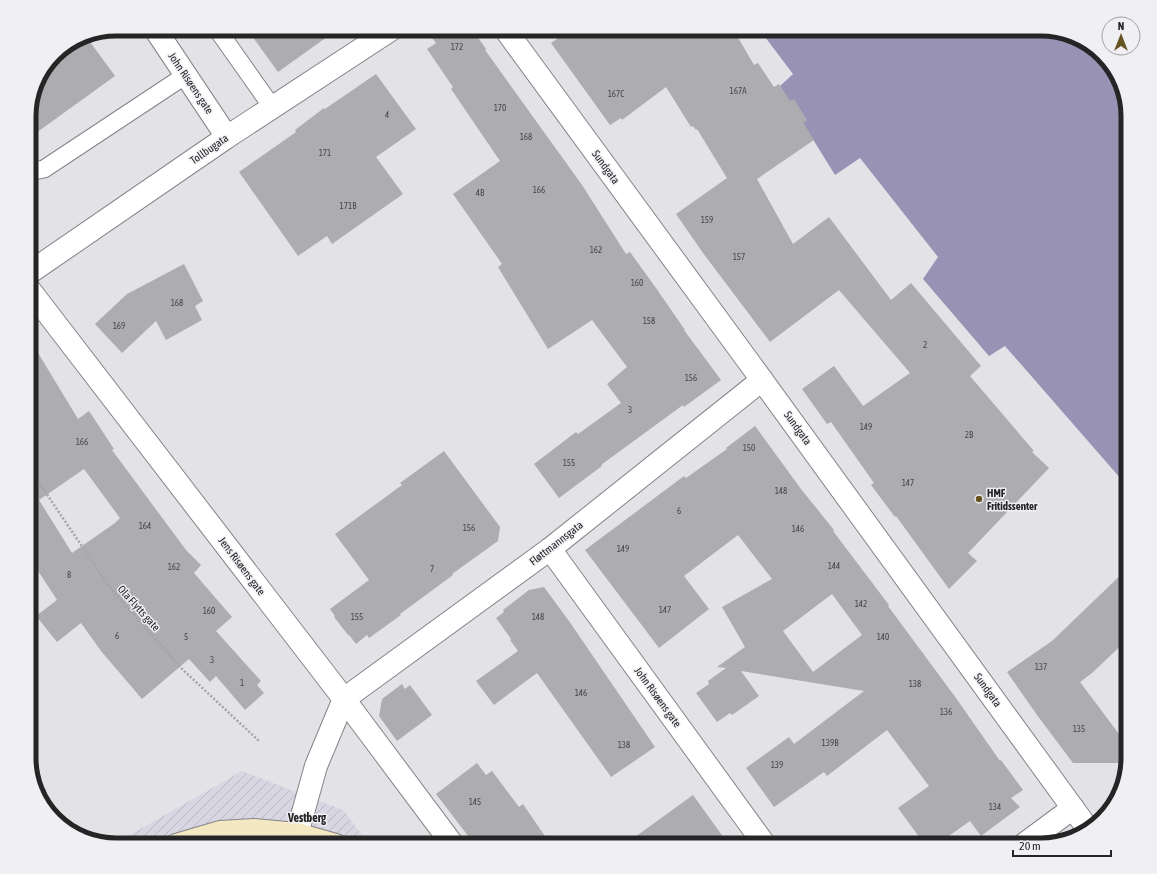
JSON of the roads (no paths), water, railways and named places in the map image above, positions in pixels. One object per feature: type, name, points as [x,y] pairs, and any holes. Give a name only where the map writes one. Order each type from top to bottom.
[{"type":"main road","points":[[199,838],[220,832],[254,830],[297,834],[311,838]]},
{"type":"street","name":"John Risøens gate","points":[[160,36],[227,137]]},
{"type":"street","name":"Tollbugata","points":[[36,268],[227,137],[381,36]]},
{"type":"street","name":"Sundgata","points":[[510,36],[1085,824]]},
{"type":"street","name":"Jens Risøens gate","points":[[36,298],[344,699],[448,838]]},
{"type":"street","name":"Fløttmannsgata","points":[[344,699],[550,548],[762,380]]},
{"type":"street","name":"John Risøens gate","points":[[550,548],[761,838]]},
{"type":"street","points":[[297,834],[316,766],[344,699]]},
{"type":"street","points":[[1033,838],[1074,808]]},
{"type":"lane","points":[[222,36],[272,107]]},
{"type":"lane","points":[[36,171],[44,169],[186,75]]},
{"type":"place","name":"HMF Fritidssenter","points":[[979,499]]},
{"type":"district","name":"Vestberg","points":[[307,818]]}]
